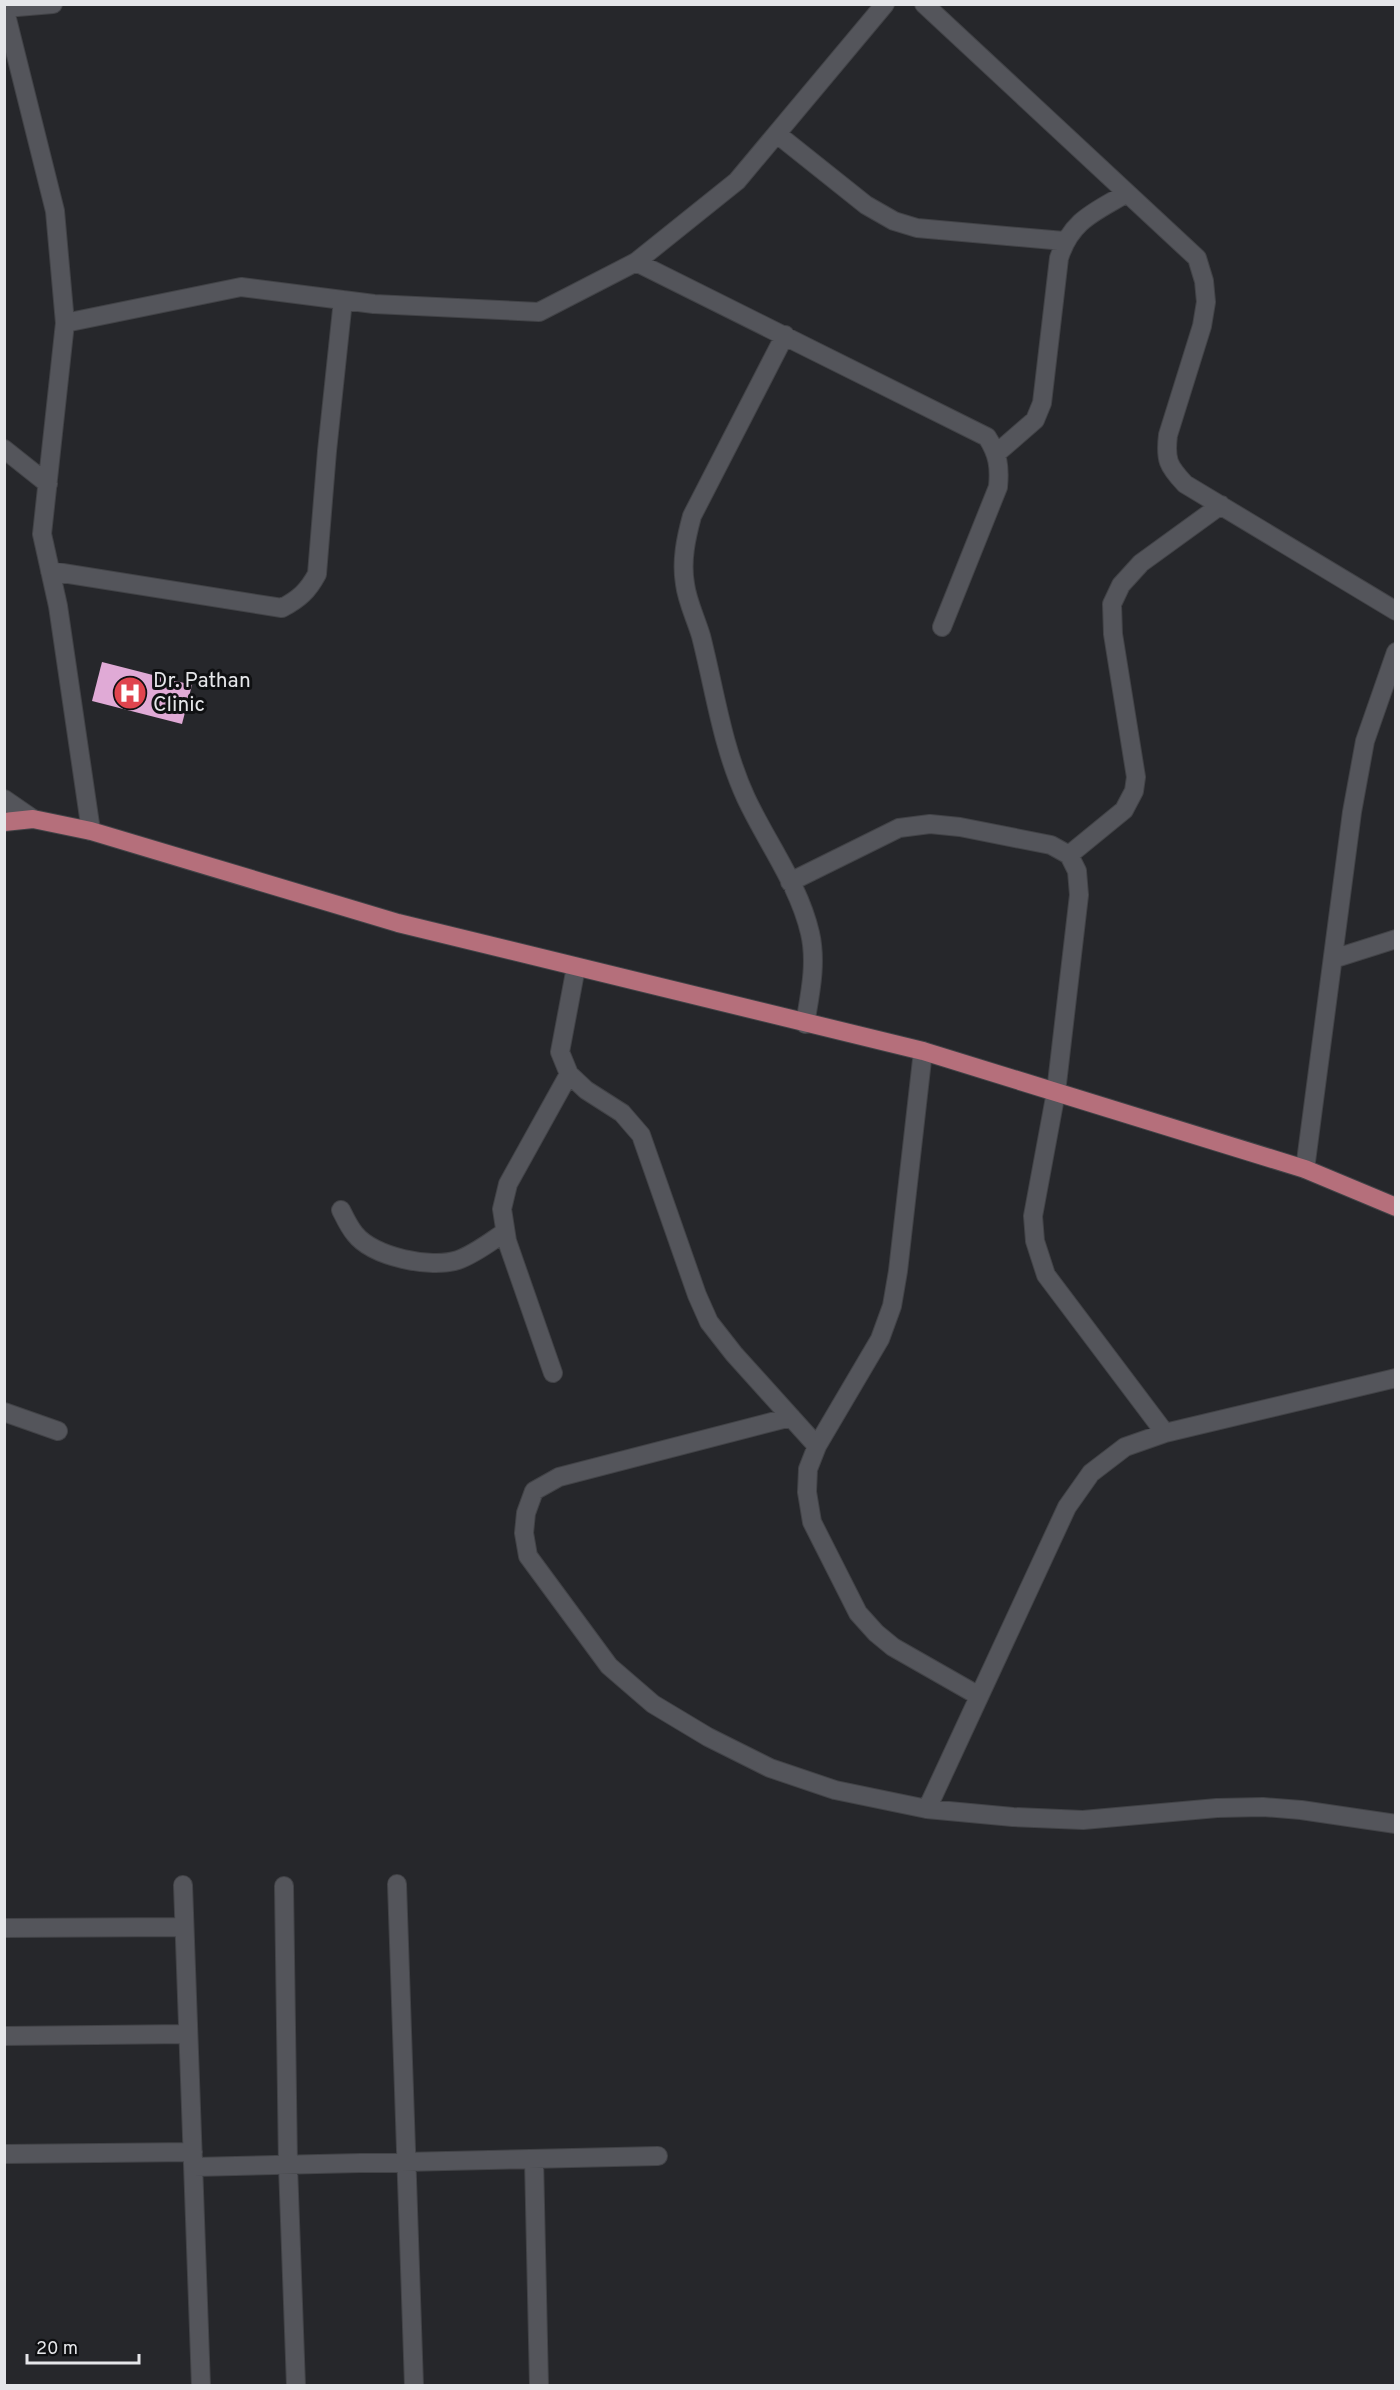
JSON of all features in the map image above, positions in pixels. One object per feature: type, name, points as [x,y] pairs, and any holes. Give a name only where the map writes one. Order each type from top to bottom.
[{"type":"main road","points":[[4,822],[33,819],[91,831],[398,923],[923,1051],[1305,1168],[1395,1207]]},
{"type":"street","points":[[53,4],[5,7],[55,211],[65,322],[42,534],[57,606],[91,831]]},
{"type":"street","points":[[65,322],[241,287],[374,304],[539,312],[636,262],[737,181],[885,4]]},
{"type":"street","points":[[924,4],[1197,258],[1204,280],[1206,302],[1202,326],[1168,435],[1166,452],[1170,468],[1185,484],[1395,611]]},
{"type":"street","points":[[777,134],[866,205],[894,221],[917,228],[1064,241]]},
{"type":"street","points":[[997,453],[1035,420],[1042,403],[1059,258],[1064,241],[1079,222],[1127,193]]},
{"type":"street","points":[[636,262],[987,437],[997,453],[1000,471],[998,487],[942,627]]},
{"type":"street","points":[[50,571],[282,608],[300,598],[309,589],[317,574],[343,300]]},
{"type":"street","points":[[784,335],[692,516],[685,544],[685,584],[701,635],[724,739],[734,770],[802,904],[811,935],[814,967],[805,1023]]},
{"type":"street","points":[[4,449],[48,484]]},
{"type":"street","points":[[1069,855],[1124,810],[1134,791],[1136,777],[1113,634],[1112,604],[1121,585],[1141,563],[1221,505]]},
{"type":"street","points":[[1305,1168],[1352,812],[1365,741],[1395,652]]},
{"type":"street","points":[[4,800],[33,819]]},
{"type":"street","points":[[790,882],[899,828],[930,824],[960,827],[1051,845],[1069,855],[1077,872],[1079,895],[1056,1092],[1033,1216],[1035,1241],[1046,1275],[1165,1433]]},
{"type":"street","points":[[1333,959],[1395,939]]},
{"type":"street","points":[[576,967],[560,1052],[569,1074],[586,1090],[622,1113],[641,1135],[697,1295],[709,1322],[734,1354],[817,1446]]},
{"type":"street","points":[[923,1051],[892,1306],[880,1339],[817,1446],[808,1469],[807,1492],[812,1522],[858,1613],[876,1633],[893,1647],[979,1696]]},
{"type":"street","points":[[553,1373],[507,1241],[502,1209],[507,1184],[569,1074]]},
{"type":"street","points":[[341,1210],[355,1235],[371,1248],[397,1258],[424,1262],[443,1263],[458,1260],[482,1248],[505,1232]]},
{"type":"street","points":[[927,1809],[1067,1508],[1091,1473],[1125,1447],[1165,1433],[1395,1378]]},
{"type":"street","points":[[4,1412],[58,1431]]},
{"type":"street","points":[[791,1417],[559,1477],[534,1491],[526,1514],[524,1533],[528,1556],[609,1666],[653,1704],[708,1737],[770,1768],[835,1790],[927,1809],[1083,1820],[1217,1808],[1263,1807],[1301,1810],[1395,1824]]},
{"type":"street","points":[[397,1884],[414,2385]]},
{"type":"street","points":[[183,1885],[201,2385]]},
{"type":"street","points":[[284,1886],[288,2166],[296,2385]]},
{"type":"street","points":[[4,1928],[184,1927]]},
{"type":"street","points":[[4,2036],[188,2034]]},
{"type":"street","points":[[4,2154],[193,2160],[288,2166],[658,2156]]},
{"type":"street","points":[[534,2159],[539,2385]]},
{"type":"building","points":[[102,662],[192,685],[182,724],[92,701]]},
{"type":"place","name":"Dr. Pathan Clinic","points":[[130,693]]}]
